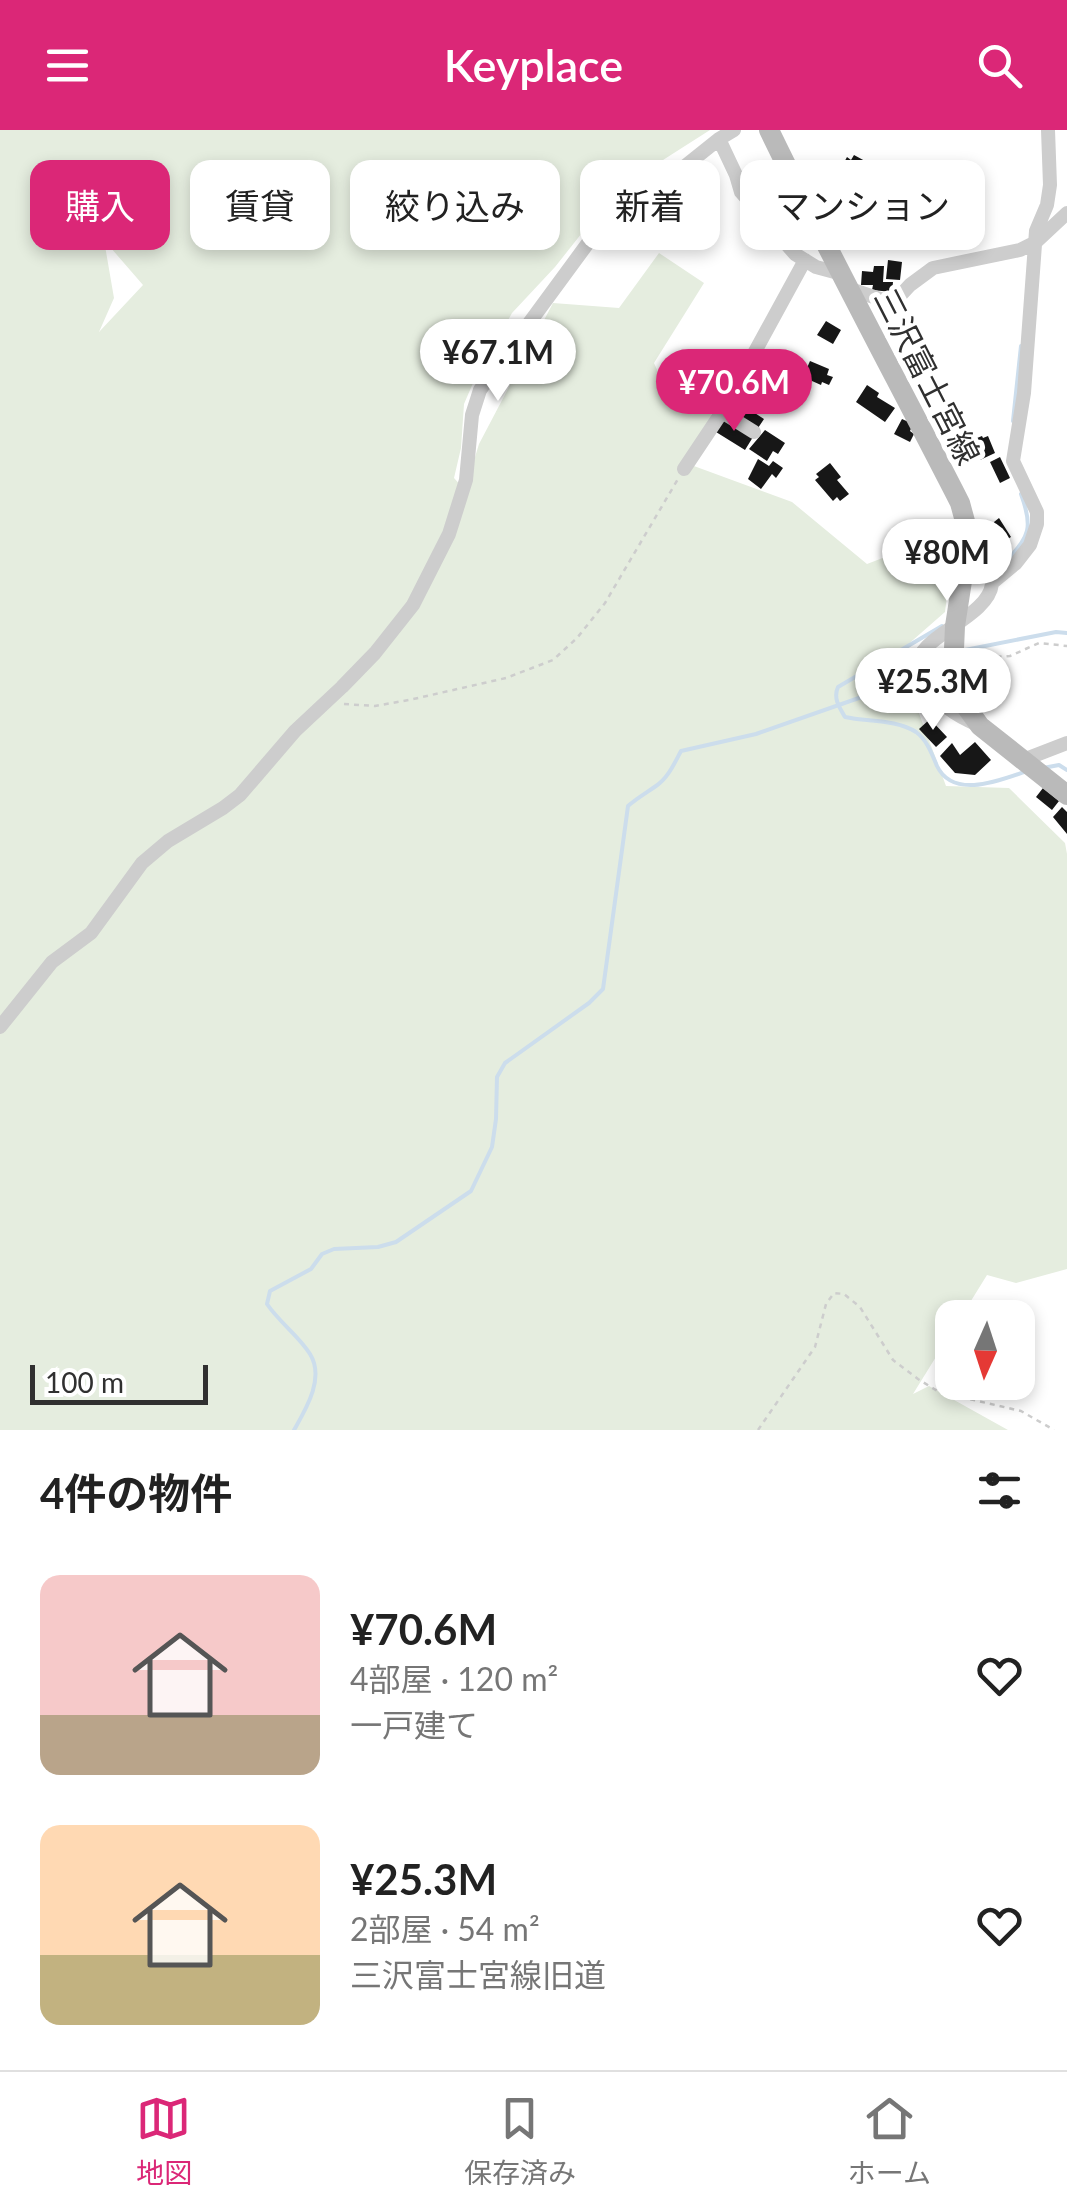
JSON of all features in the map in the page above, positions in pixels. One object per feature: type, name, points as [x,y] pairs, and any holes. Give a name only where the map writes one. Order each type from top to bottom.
[{"type":"main road","name":"三沢富士宮線","points":[[769,130],[967,523],[969,536],[955,626],[954,672],[967,708],[980,726],[1067,795]]},
{"type":"street","points":[[0,1027],[52,962],[92,933],[142,864],[168,841],[240,795],[413,606],[449,534],[466,480],[472,415],[480,390],[599,228],[632,195],[684,168],[734,130]]},
{"type":"street","points":[[992,582],[1016,563],[1030,545],[1037,524],[1037,512],[1013,460],[1024,392],[1036,230],[1047,205],[1050,185],[1048,130]]},
{"type":"street","points":[[719,139],[741,192],[795,254],[882,300],[898,298],[933,268],[1020,250],[1036,242],[1067,213]]},
{"type":"street","points":[[684,469],[722,412],[804,260]]},
{"type":"street","points":[[722,412],[754,432]]},
{"type":"street","points":[[967,523],[986,556],[992,582],[989,594],[920,655],[922,675],[942,704],[980,726]]},
{"type":"street","points":[[1030,766],[1067,744]]},
{"type":"path","points":[[326,702],[376,706],[409,700],[506,678],[553,660],[606,603],[684,469]]},
{"type":"path","points":[[968,664],[980,658],[1010,656],[1038,643],[1067,646]]},
{"type":"path","points":[[758,1430],[815,1347],[826,1304],[834,1293],[844,1294],[860,1307],[893,1360],[918,1379],[939,1392],[1020,1411],[1054,1430]]},
{"type":"shaded area","points":[[0,130],[710,130],[663,160],[580,160],[580,235],[512,313],[473,383],[464,404],[454,478],[465,490],[479,444],[553,303],[619,308],[659,253],[704,283],[654,363],[674,408],[715,415],[683,462],[792,502],[867,564],[955,530],[945,612],[897,654],[946,786],[1009,788],[1065,843],[1067,854],[1067,1269],[1016,1283],[987,1275],[972,1300],[935,1300],[935,1358],[913,1394],[929,1386],[935,1389],[935,1400],[954,1400],[1008,1430],[0,1430]]},
{"type":"building","points":[[888,260],[902,262],[900,280],[886,279]]},
{"type":"building","points":[[874,266],[884,266],[883,282],[893,282],[892,292],[861,285],[862,271],[873,272]]},
{"type":"building","points":[[826,321],[841,330],[833,344],[817,335]]},
{"type":"building","points":[[810,361],[829,369],[827,375],[833,377],[829,385],[803,377]]},
{"type":"building","points":[[867,385],[895,408],[885,422],[856,402]]},
{"type":"building","points":[[744,406],[764,419],[758,428],[738,414]]},
{"type":"building","points":[[724,419],[753,437],[745,450],[716,432]]},
{"type":"building","points":[[902,419],[913,424],[910,442],[894,434]]},
{"type":"building","points":[[765,430],[785,443],[767,461],[749,449]]},
{"type":"building","points":[[988,436],[995,453],[980,460],[972,440]]},
{"type":"building","points":[[1000,457],[1010,478],[1000,483],[990,462]]},
{"type":"building","points":[[758,459],[769,466],[773,461],[783,468],[776,478],[772,474],[761,489],[748,479]]},
{"type":"building","points":[[830,463],[849,494],[840,501],[837,497],[833,501],[815,480],[819,477],[816,474]]},
{"type":"building","points":[[999,518],[1011,537],[994,547],[986,534]]},
{"type":"building","points":[[930,719],[947,737],[936,747],[919,729]]},
{"type":"building","points":[[975,742],[991,760],[975,775],[955,773],[940,756],[952,743],[960,755]]},
{"type":"building","points":[[1043,788],[1059,801],[1052,810],[1036,797]]},
{"type":"building","points":[[1062,807],[1067,812],[1067,834],[1053,817]]},
{"type":"waterway","points":[[1013,421],[1021,346]]},
{"type":"waterway","points":[[1001,568],[1028,528],[1021,494]]},
{"type":"waterway","points":[[942,626],[838,687],[836,699],[841,710],[845,717],[891,723],[916,732],[944,776],[954,782],[977,785],[1024,772]]},
{"type":"waterway","points":[[965,650],[1067,633]]},
{"type":"waterway","points":[[924,674],[941,665]]},
{"type":"waterway","points":[[294,1430],[312,1393],[316,1373],[310,1354],[267,1304],[270,1291],[311,1269],[322,1254],[334,1249],[396,1242],[471,1191],[492,1147],[497,1077],[505,1063],[603,989],[628,806],[664,779],[681,751],[756,734],[916,678]]},
{"type":"waterway","points":[[1043,768],[1059,765],[1067,770]]}]
